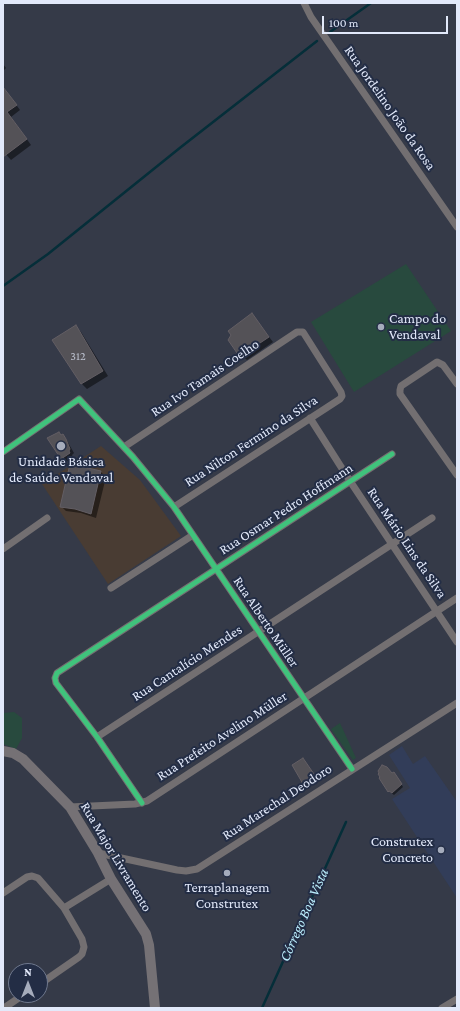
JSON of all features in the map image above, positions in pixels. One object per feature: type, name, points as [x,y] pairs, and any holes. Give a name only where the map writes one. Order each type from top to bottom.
[{"type":"main road","name":"Rua Major Livramento","points":[[3,750],[13,752],[23,759],[70,808],[98,853],[111,879],[146,934],[149,945],[155,1008]]},
{"type":"street","name":"Rua Jordelino João da Rosa","points":[[304,3],[311,17],[457,227]]},
{"type":"street","name":"Rua Ivo Tamais Coelho","points":[[124,447],[300,331],[303,332],[342,396]]},
{"type":"street","points":[[457,384],[443,365],[437,362],[401,386],[400,390],[400,394],[457,475]]},
{"type":"street","name":"Rua Nilton Fermino da Silva","points":[[174,507],[340,399],[342,396]]},
{"type":"street","name":"Rua Alberto Müller","points":[[3,452],[79,399],[150,476],[174,507],[352,769]]},
{"type":"street","name":"Rua Mário Lins da Silva","points":[[310,418],[350,482],[457,642]]},
{"type":"street","name":"Rua Osmar Pedro Hoffmann","points":[[97,737],[56,683],[55,678],[57,673],[392,454]]},
{"type":"street","points":[[3,549],[47,518]]},
{"type":"street","name":"Rua Cantalício Mendes","points":[[97,737],[432,518]]},
{"type":"street","points":[[112,588],[193,535]]},
{"type":"street","name":"Rua Prefeito Avelino Müller","points":[[70,808],[142,803],[457,598]]},
{"type":"street","name":"Rua Marechal Deodoro","points":[[98,853],[182,870],[197,869],[457,703]]},
{"type":"street","points":[[97,737],[142,803]]},
{"type":"street","points":[[3,893],[27,877],[32,876],[38,878],[64,908],[82,939],[84,947],[82,954],[48,978]]},
{"type":"street","points":[[64,908],[111,879]]},
{"type":"street","points":[[442,1008],[457,999]]},
{"type":"shaded area","points":[[101,446],[140,480],[181,536],[108,584],[42,484]]},
{"type":"shaded area","name":"Construtex Concreto","points":[[402,746],[413,764],[425,756],[457,802],[457,898],[392,799],[410,788],[389,755]]},
{"type":"green space","name":"Campo do Vendaval","points":[[406,264],[451,331],[354,392],[311,322]]},
{"type":"green space","points":[[14,712],[22,718],[22,738],[16,749],[3,744],[3,713]]},
{"type":"green space","points":[[340,723],[356,758],[353,760],[331,729]]},
{"type":"building","points":[[3,87],[17,105],[7,112],[27,139],[3,157]]},
{"type":"building","points":[[252,313],[269,337],[242,355],[237,353],[228,340],[231,335],[228,331]]},
{"type":"building","points":[[76,325],[103,371],[81,384],[52,340]]},
{"type":"building","name":"Unidade Básica de Saúde Vendaval","points":[[59,432],[61,435],[63,434],[70,449],[70,453],[61,459],[47,438]]},
{"type":"building","points":[[70,464],[101,471],[91,514],[75,509],[60,507]]},
{"type":"building","points":[[303,758],[316,777],[303,784],[292,765]]},
{"type":"building","points":[[382,765],[387,767],[392,773],[394,772],[402,784],[392,793],[389,791],[388,792],[379,778],[378,771]]},
{"type":"waterway","points":[[330,32],[371,3]]},
{"type":"waterway","points":[[3,286],[48,254],[181,147],[317,41]]},
{"type":"waterway","name":"Córrego Boa Vista","points":[[262,1008],[346,822]]},
{"type":"cycle path","points":[[3,452],[79,399],[133,457],[174,507],[352,769]]},
{"type":"cycle path","points":[[142,803],[97,737],[56,683],[55,678],[57,673],[392,454]]},
{"type":"place","name":"Campo do Vendaval","points":[[381,327]]},
{"type":"place","name":"Unidade Básica de Saúde Vendaval","points":[[61,446]]},
{"type":"place","name":"Construtex Concreto","points":[[441,850]]},
{"type":"place","name":"Terraplanagem Construtex","points":[[227,873]]}]
